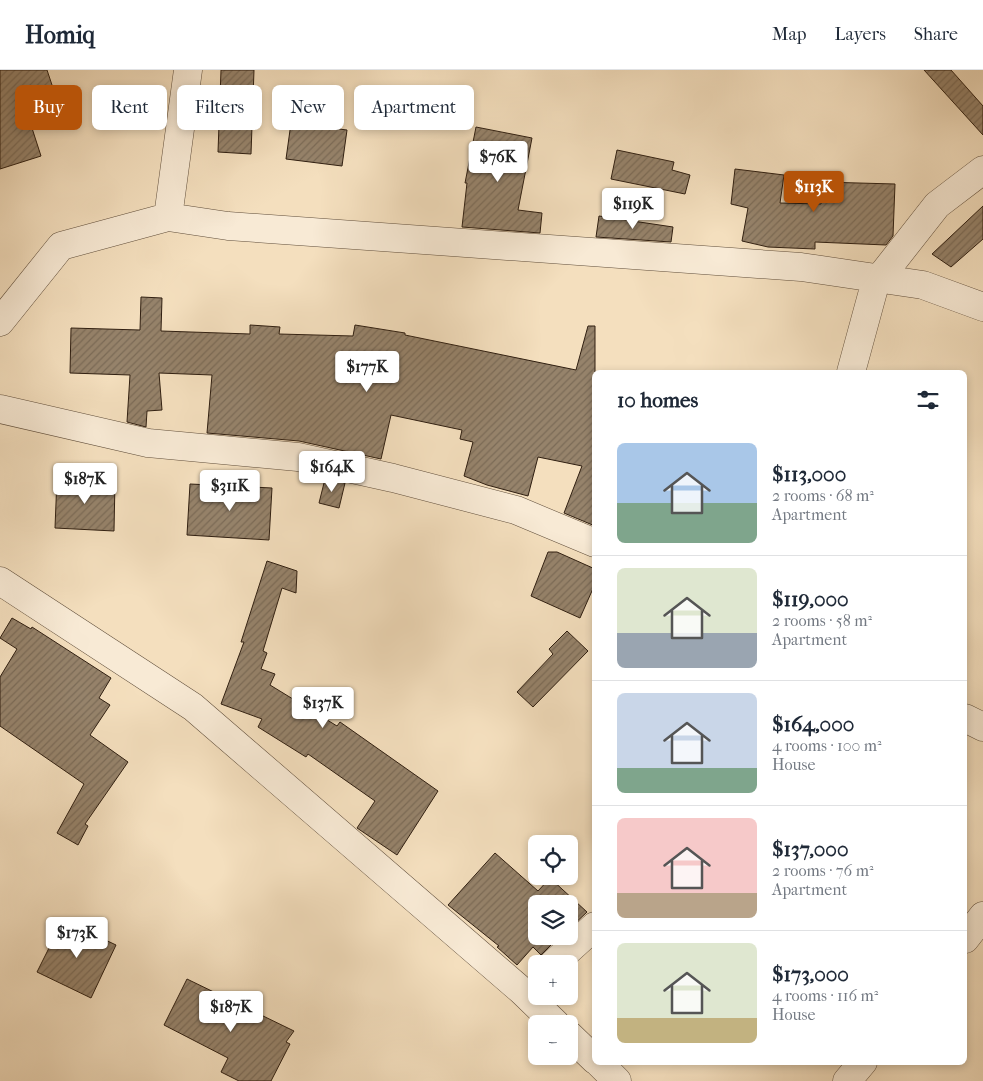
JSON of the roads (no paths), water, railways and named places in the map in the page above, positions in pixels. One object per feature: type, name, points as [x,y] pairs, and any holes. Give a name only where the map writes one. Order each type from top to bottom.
[{"type":"street","points":[[168,217],[188,70]]},
{"type":"street","points":[[852,370],[875,284],[937,205],[983,170]]},
{"type":"street","points":[[0,322],[61,246],[168,217],[228,226],[801,267],[923,285],[983,307]]},
{"type":"street","points":[[0,409],[148,443],[298,458],[393,478],[516,510],[592,542]]},
{"type":"street","points":[[0,581],[193,707],[528,984]]},
{"type":"street","points":[[967,719],[983,727]]},
{"type":"street","points":[[967,936],[983,916]]},
{"type":"street","points":[[563,955],[592,929]]},
{"type":"street","points":[[578,1044],[592,1057]]},
{"type":"street","points":[[600,1065],[617,1081]]},
{"type":"street","points":[[847,1081],[860,1065]]}]
